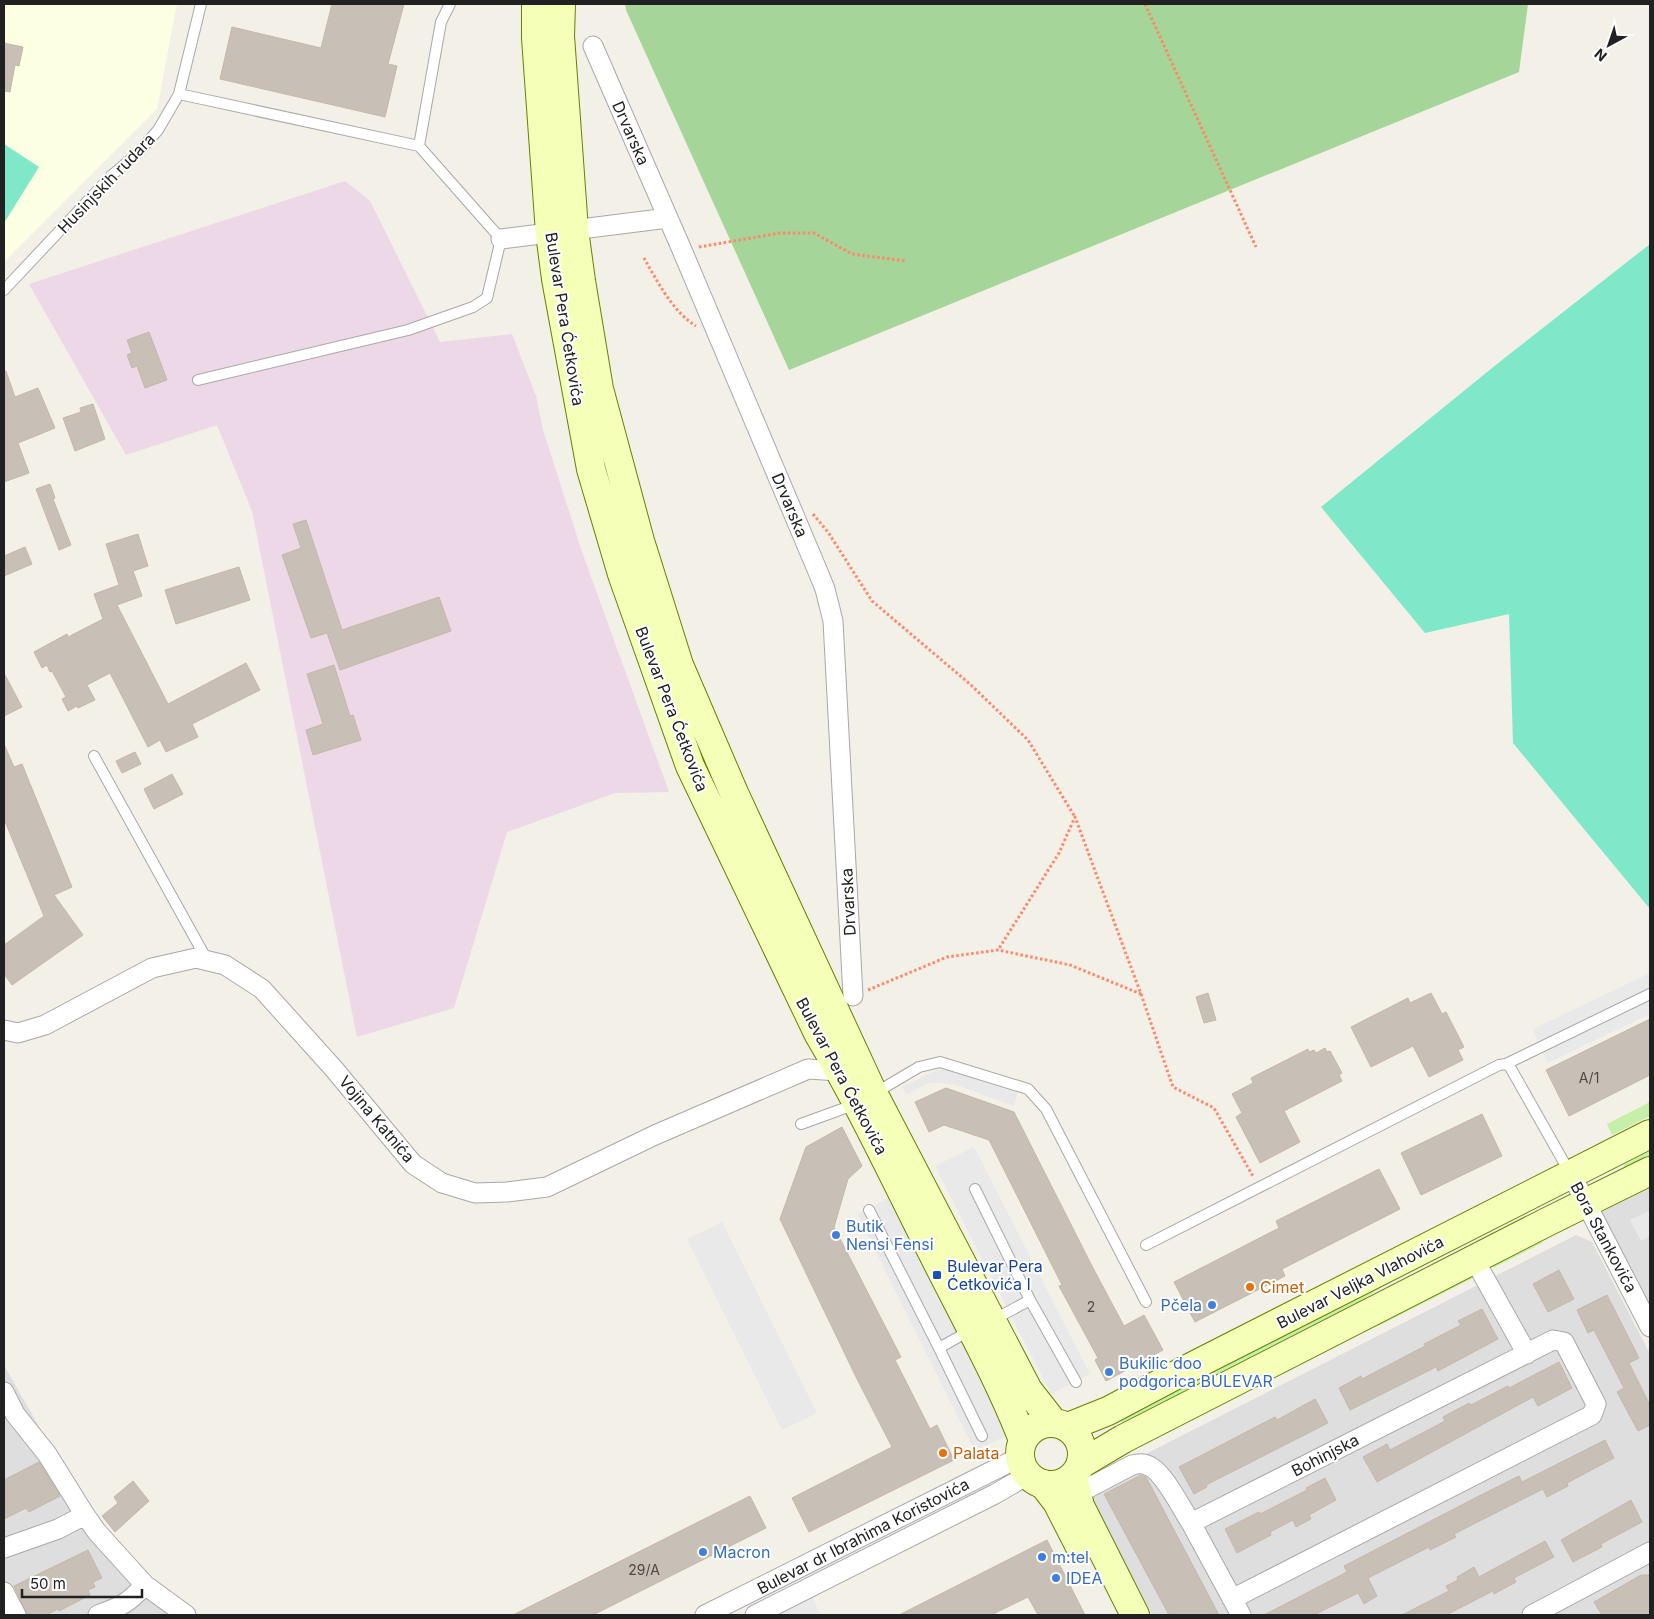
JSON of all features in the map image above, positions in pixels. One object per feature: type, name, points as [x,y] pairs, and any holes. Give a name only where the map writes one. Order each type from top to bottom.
[{"type":"main road","name":"Bulevar Pera Ćetkovića","points":[[536,4],[536,38],[562,232],[580,281],[599,390],[640,541],[679,665],[865,1098],[982,1325],[1028,1390],[1061,1425]]},
{"type":"main road","name":"Bulevar Pera Ćetkovića","points":[[561,4],[562,232],[556,279],[591,468],[622,574],[690,766],[818,1033],[839,1071],[865,1098]]},
{"type":"main road","name":"Bulevar Veljka Vlahovića","points":[[1061,1425],[1108,1411],[1650,1134]]},
{"type":"main road","name":"Bulevar Veljka Vlahovića","points":[[1077,1478],[1123,1439],[1650,1171]]},
{"type":"main road","name":"Bulevar Pera Ćetkovića","points":[[982,1325],[1028,1464],[1064,1516],[1114,1615]]},
{"type":"main road","points":[[1077,1478],[1058,1484],[1028,1464],[1028,1433],[1044,1423],[1061,1425],[1079,1439],[1082,1447],[1077,1478],[1094,1534],[1135,1615]]},
{"type":"street","name":"Drvarska","points":[[594,46],[816,567],[833,621],[853,996]]},
{"type":"street","points":[[501,239],[668,218]]},
{"type":"street","name":"Vojina Katnića","points":[[4,1030],[18,1032],[45,1025],[152,968],[196,958],[225,965],[262,990],[334,1069],[413,1164],[442,1183],[475,1193],[507,1192],[547,1187],[655,1135],[808,1069],[839,1071]]},
{"type":"street","name":"Bora Stankovića","points":[[1571,1174],[1650,1327]]},
{"type":"street","points":[[1474,1259],[1527,1354]]},
{"type":"street","name":"Bohinjska","points":[[1191,1524],[1553,1340],[1564,1342],[1596,1404],[1592,1415],[1236,1607]]},
{"type":"street","points":[[4,1392],[9,1420],[47,1454],[97,1532],[145,1585],[186,1615]]},
{"type":"street","points":[[1077,1478],[1132,1464],[1141,1463],[1152,1467],[1161,1477],[1191,1524],[1236,1607]]},
{"type":"street","name":"Bulevar dr Ibrahima Koristovića","points":[[705,1615],[1028,1464]]},
{"type":"street","name":"Bulevar dr Ibrahima Koristovića","points":[[755,1615],[995,1494],[1028,1464]]},
{"type":"street","points":[[4,1548],[58,1528],[85,1515]]},
{"type":"street","points":[[1532,1615],[1650,1552]]},
{"type":"street","points":[[98,1615],[123,1605],[145,1585]]},
{"type":"street","points":[[4,1592],[16,1615]]},
{"type":"lane","name":"Husinjskih rudara","points":[[4,290],[112,176],[137,154],[158,130],[179,94],[201,4]]},
{"type":"lane","points":[[419,146],[442,22],[450,4]]},
{"type":"lane","points":[[179,94],[419,146],[501,239],[487,298],[473,308],[408,330],[198,380]]},
{"type":"lane","points":[[94,756],[207,960]]},
{"type":"lane","points":[[1146,1245],[1499,1065],[1506,1064],[1650,994]]},
{"type":"lane","points":[[800,1124],[865,1098],[919,1067],[940,1062],[1028,1089],[1046,1109],[1146,1302]]},
{"type":"lane","points":[[1506,1064],[1510,1067],[1571,1174]]},
{"type":"lane","points":[[974,1189],[1030,1300],[1076,1382]]},
{"type":"lane","points":[[869,1210],[982,1436]]},
{"type":"lane","points":[[939,1348],[1030,1300]]},
{"type":"path","points":[[1145,4],[1256,247]]},
{"type":"path","points":[[682,250],[780,233],[814,233],[852,254],[906,261]]},
{"type":"path","points":[[644,258],[663,292],[690,322],[700,328],[715,328]]},
{"type":"path","points":[[809,508],[828,532],[872,601],[971,686],[1028,740],[1074,817],[1141,994],[1173,1087],[1214,1108],[1260,1187]]},
{"type":"path","points":[[998,950],[1059,854],[1074,817]]},
{"type":"path","points":[[853,996],[947,957],[998,950],[1070,965],[1141,994]]},
{"type":"shaded area","points":[[4,4],[177,4],[157,109],[4,262]]},
{"type":"shaded area","points":[[345,181],[370,201],[440,342],[512,334],[536,396],[543,430],[582,552],[669,792],[615,793],[507,832],[454,1008],[357,1037],[252,511],[217,425],[126,455],[29,284]]},
{"type":"shaded area","points":[[1650,973],[1650,1014],[1548,1063],[1533,1029]]},
{"type":"shaded area","points":[[938,1069],[949,1070],[1018,1092],[1014,1106],[956,1085],[939,1083],[928,1083],[906,1095],[902,1087]]},
{"type":"shaded area","points":[[974,1147],[1090,1374],[1051,1394],[935,1166]]},
{"type":"shaded area","points":[[1650,1184],[1650,1318],[1596,1211]]},
{"type":"shaded area","points":[[891,1197],[1009,1434],[975,1451],[857,1214]]},
{"type":"shaded area","points":[[1650,1210],[1650,1236],[1641,1241],[1630,1220]]},
{"type":"shaded area","points":[[722,1222],[817,1413],[782,1430],[687,1239]]},
{"type":"shaded area","points":[[1576,1235],[1592,1242],[1650,1354],[1650,1615],[1152,1615],[1085,1485]]},
{"type":"shaded area","points":[[4,1365],[125,1578],[179,1615],[4,1615]]},
{"type":"shaded area","points":[[812,1595],[820,1615],[773,1615]]},
{"type":"green space","points":[[625,4],[1528,4],[1519,72],[789,370],[626,10]]},
{"type":"green space","points":[[4,144],[39,167],[4,223]]},
{"type":"green space","points":[[1650,244],[1650,909],[1513,743],[1509,614],[1425,633],[1321,507],[1497,364]]},
{"type":"green space","points":[[1650,1102],[1650,1116],[1612,1135],[1607,1124]]},
{"type":"green space","points":[[1650,1151],[1650,1156],[1625,1168],[1623,1165]]},
{"type":"green space","points":[[1542,1238],[1542,1243],[1493,1268],[1491,1264]]},
{"type":"green space","points":[[1475,1272],[1477,1276],[1378,1326],[1375,1323]]},
{"type":"green space","points":[[1400,1275],[1359,1302],[1153,1409],[1125,1427],[1117,1414]]},
{"type":"building","points":[[332,4],[404,4],[388,64],[397,66],[385,117],[220,79],[232,27],[321,48]]},
{"type":"building","points":[[4,43],[23,47],[19,66],[15,65],[10,92],[4,91]]},
{"type":"building","points":[[149,332],[167,380],[145,388],[137,366],[132,368],[127,355],[132,353],[127,340]]},
{"type":"building","points":[[4,371],[6,371],[15,397],[38,388],[55,428],[18,443],[29,473],[4,482]]},
{"type":"building","points":[[93,404],[105,439],[75,451],[63,418],[81,412],[80,408]]},
{"type":"building","points":[[50,484],[55,498],[53,499],[71,545],[59,550],[36,489]]},
{"type":"building","points":[[306,520],[342,630],[439,597],[451,631],[340,670],[327,633],[311,638],[282,555],[301,548],[293,524]]},
{"type":"building","points":[[138,534],[148,566],[133,571],[142,596],[117,605],[168,704],[246,663],[260,690],[192,724],[198,737],[166,752],[160,740],[148,747],[110,673],[87,685],[95,700],[68,711],[62,699],[66,697],[52,671],[50,672],[47,665],[42,668],[34,652],[67,634],[68,637],[103,619],[94,594],[119,585],[106,544]]},
{"type":"building","points":[[25,547],[32,564],[4,576],[4,556]]},
{"type":"building","points":[[239,567],[250,600],[176,624],[165,590]]},
{"type":"building","points":[[334,665],[350,716],[353,715],[361,740],[313,755],[306,730],[323,724],[307,674]]},
{"type":"building","points":[[4,673],[22,707],[4,716]]},
{"type":"building","points":[[4,744],[14,767],[22,764],[72,887],[54,895],[83,935],[12,985],[4,974],[4,945],[44,916],[4,819]]},
{"type":"building","points":[[135,752],[141,764],[122,773],[116,761]]},
{"type":"building","points":[[172,774],[183,794],[154,809],[144,789]]},
{"type":"building","points":[[1208,993],[1216,1020],[1204,1023],[1196,997]]},
{"type":"building","points":[[1431,993],[1442,1014],[1446,1012],[1464,1047],[1458,1050],[1463,1060],[1429,1077],[1413,1046],[1371,1067],[1351,1027],[1408,998],[1410,1003]]},
{"type":"building","points":[[1650,1019],[1650,1075],[1569,1116],[1546,1070]]},
{"type":"building","points":[[1325,1048],[1327,1052],[1330,1051],[1342,1073],[1339,1075],[1342,1081],[1284,1111],[1300,1142],[1260,1163],[1236,1117],[1242,1113],[1232,1094],[1253,1083],[1251,1078],[1308,1049],[1309,1052],[1314,1050],[1316,1053]]},
{"type":"building","points":[[946,1088],[1014,1112],[1124,1326],[1144,1315],[1163,1350],[1106,1381],[1095,1360],[1098,1358],[1059,1286],[1062,1285],[989,1140],[944,1125],[929,1132],[915,1102]]},
{"type":"building","points":[[1482,1114],[1502,1156],[1421,1195],[1401,1153]]},
{"type":"building","points":[[842,1127],[862,1166],[848,1179],[834,1227],[901,1357],[895,1360],[930,1429],[937,1425],[954,1460],[809,1532],[792,1498],[892,1447],[780,1219],[806,1147]]},
{"type":"building","points":[[1379,1169],[1400,1209],[1282,1269],[1285,1276],[1195,1322],[1174,1282],[1279,1228],[1276,1221]]},
{"type":"building","points":[[1559,1270],[1574,1299],[1548,1312],[1533,1284]]},
{"type":"building","points":[[1607,1295],[1639,1358],[1629,1363],[1650,1405],[1650,1425],[1638,1431],[1617,1392],[1624,1388],[1594,1330],[1588,1333],[1577,1310]]},
{"type":"building","points":[[1482,1309],[1498,1339],[1438,1371],[1436,1367],[1350,1410],[1339,1388],[1361,1376],[1362,1379],[1425,1346],[1424,1344],[1461,1325],[1458,1321]]},
{"type":"building","points":[[1559,1362],[1572,1388],[1538,1406],[1533,1397],[1377,1482],[1363,1457],[1387,1444],[1390,1450],[1445,1421],[1443,1417],[1469,1403],[1471,1405],[1508,1386],[1509,1388]]},
{"type":"building","points":[[1315,1399],[1328,1423],[1206,1485],[1207,1487],[1194,1494],[1179,1467],[1275,1417],[1277,1420]]},
{"type":"building","points":[[1605,1440],[1614,1458],[1567,1483],[1568,1486],[1547,1497],[1543,1489],[1454,1534],[1456,1537],[1430,1550],[1429,1547],[1368,1578],[1377,1596],[1364,1604],[1358,1593],[1314,1615],[1264,1615],[1347,1572],[1344,1566],[1477,1497],[1519,1476],[1522,1482]]},
{"type":"building","points":[[39,1462],[60,1496],[29,1512],[26,1508],[4,1519],[4,1480]]},
{"type":"building","points":[[1141,1475],[1146,1477],[1219,1615],[1169,1615],[1104,1494]]},
{"type":"building","points":[[1325,1478],[1336,1500],[1309,1515],[1311,1519],[1296,1527],[1293,1520],[1270,1532],[1271,1535],[1237,1553],[1225,1529],[1259,1512],[1260,1514],[1307,1490],[1306,1488]]},
{"type":"building","points":[[133,1481],[149,1501],[115,1532],[102,1516],[118,1503],[114,1497]]},
{"type":"building","points":[[750,1496],[766,1528],[593,1615],[513,1615]]},
{"type":"building","points":[[1631,1500],[1642,1522],[1601,1544],[1602,1547],[1573,1562],[1561,1540]]},
{"type":"building","points":[[1047,1540],[1085,1615],[1038,1615],[1028,1597],[991,1615],[899,1615]]},
{"type":"building","points":[[1545,1541],[1554,1557],[1514,1578],[1516,1582],[1494,1594],[1493,1591],[1446,1615],[1402,1615],[1449,1591],[1446,1586],[1458,1580],[1457,1577],[1474,1567],[1479,1577]]},
{"type":"building","points":[[88,1550],[102,1578],[93,1582],[95,1587],[88,1590],[90,1595],[59,1611],[58,1609],[46,1615],[27,1615],[14,1586]]},
{"type":"building","points":[[1641,1575],[1650,1575],[1650,1615],[1602,1615],[1594,1602]]},
{"type":"place","name":"Butik Nensi Fensi","points":[[836,1235]]},
{"type":"place","name":"Bulevar Pera Ćetkovića I","points":[[937,1275]]},
{"type":"place","name":"Cimet","points":[[1250,1287]]},
{"type":"place","name":"Pčela","points":[[1212,1305]]},
{"type":"place","name":"Bukilic doo podgorica BULEVAR","points":[[1109,1372]]},
{"type":"place","name":"Palata","points":[[943,1453]]},
{"type":"place","name":"Macron","points":[[703,1552]]},
{"type":"place","name":"m:tel","points":[[1042,1557]]},
{"type":"place","name":"IDEA","points":[[1056,1578]]}]
